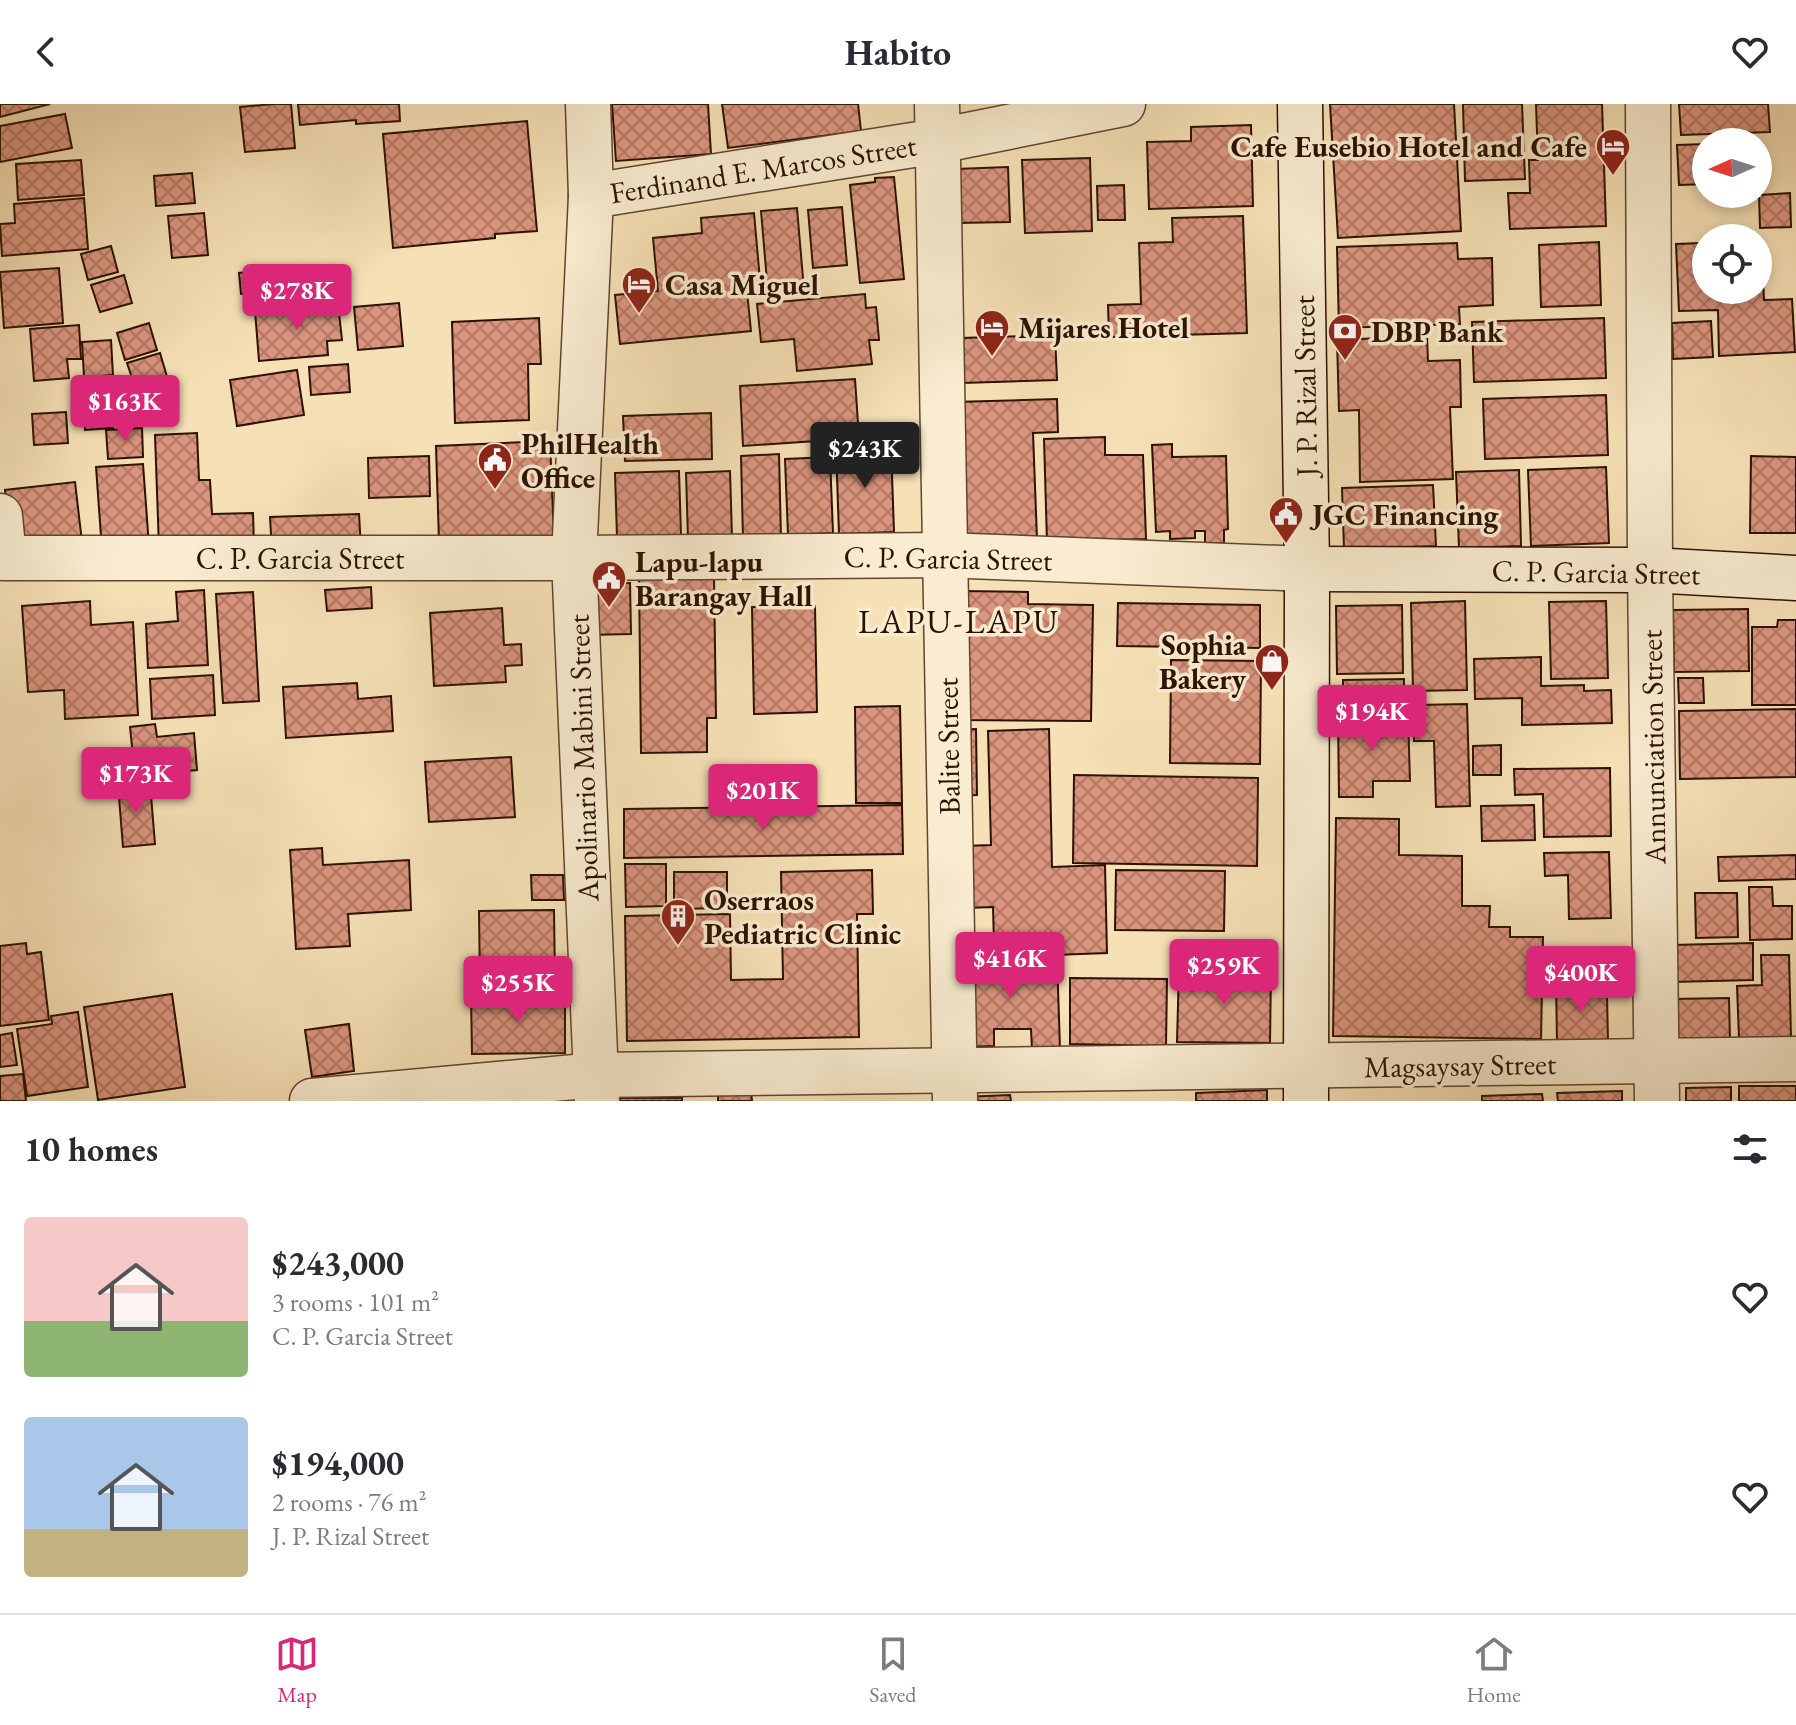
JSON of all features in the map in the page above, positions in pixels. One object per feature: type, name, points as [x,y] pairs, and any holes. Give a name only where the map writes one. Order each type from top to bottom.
[{"type":"street","name":"Apolinario Mabini Street","points":[[588,104],[591,196],[574,558],[597,1088]]},
{"type":"street","name":"Ferdinand E. Marcos Street","points":[[591,196],[937,123],[1123,104]]},
{"type":"street","name":"J. P. Rizal Street","points":[[1300,104],[1307,569],[1306,1084]]},
{"type":"street","name":"Annunciation Street","points":[[1648,104],[1657,1082]]},
{"type":"street","name":"Balite Street","points":[[937,123],[955,1085]]},
{"type":"street","name":"C. P. Garcia Street","points":[[2,537],[574,558],[943,555],[1307,569],[1650,570],[1796,578]]},
{"type":"street","name":"Magsaysay Street","points":[[312,1101],[597,1088],[1657,1082],[1796,1059]]},
{"type":"building","points":[[0,104],[50,104],[0,117]]},
{"type":"building","points":[[291,104],[295,148],[245,152],[240,107]]},
{"type":"building","points":[[298,104],[399,104],[400,121],[356,124],[356,120],[300,125]]},
{"type":"building","points":[[612,104],[708,104],[711,154],[616,161]]},
{"type":"building","points":[[722,104],[858,104],[861,131],[728,148]]},
{"type":"building","points":[[1330,104],[1454,104],[1461,231],[1338,238]]},
{"type":"building","points":[[1463,104],[1522,104],[1525,179],[1465,181]]},
{"type":"building","points":[[1536,104],[1602,104],[1606,226],[1510,229],[1508,193],[1530,193],[1529,160],[1538,160]]},
{"type":"building","points":[[1679,104],[1768,104],[1770,128],[1692,128],[1692,135],[1681,135]]},
{"type":"building","points":[[65,114],[72,148],[0,162],[0,126]]},
{"type":"building","points":[[527,121],[537,231],[393,248],[383,134]]},
{"type":"building","points":[[1251,125],[1253,206],[1149,209],[1147,142],[1191,141],[1191,127]]},
{"type":"building","points":[[1692,144],[1692,185],[1679,185],[1677,145]]},
{"type":"building","points":[[1090,158],[1092,231],[1025,233],[1022,160]]},
{"type":"building","points":[[81,160],[84,195],[18,200],[16,164]]},
{"type":"building","points":[[1008,167],[1010,222],[958,223],[956,169]]},
{"type":"building","points":[[192,173],[195,203],[156,206],[154,176]]},
{"type":"building","points":[[894,177],[904,279],[860,283],[850,185],[875,182],[875,178]]},
{"type":"building","points":[[1124,185],[1125,220],[1098,220],[1097,186]]},
{"type":"building","points":[[1790,193],[1791,227],[1772,228],[1772,224],[1760,224],[1759,208],[1772,208],[1772,194]]},
{"type":"building","points":[[84,198],[88,249],[2,256],[0,224],[15,223],[14,204]]},
{"type":"building","points":[[842,207],[847,265],[813,268],[808,210]]},
{"type":"building","points":[[797,208],[804,290],[768,293],[761,211]]},
{"type":"building","points":[[204,213],[208,255],[172,258],[168,216]]},
{"type":"building","points":[[754,213],[760,280],[746,281],[751,331],[620,344],[615,295],[658,291],[653,238],[702,233],[701,218]]},
{"type":"building","points":[[1243,216],[1247,333],[1109,337],[1108,305],[1141,304],[1139,243],[1173,242],[1172,218]]},
{"type":"building","points":[[1599,242],[1601,305],[1541,307],[1539,245]]},
{"type":"building","points":[[1457,243],[1458,259],[1492,258],[1493,305],[1459,307],[1460,324],[1339,328],[1337,247]]},
{"type":"building","points":[[1692,243],[1692,304],[1772,304],[1772,300],[1792,299],[1795,352],[1719,356],[1718,310],[1679,311],[1676,244]]},
{"type":"building","points":[[111,246],[118,272],[88,280],[81,254]]},
{"type":"building","points":[[59,268],[63,323],[4,328],[0,272]]},
{"type":"building","points":[[266,270],[268,291],[241,294],[239,273]]},
{"type":"building","points":[[124,275],[132,303],[100,312],[91,285]]},
{"type":"building","points":[[865,294],[866,308],[876,307],[879,340],[869,340],[872,364],[797,371],[794,339],[761,342],[757,304]]},
{"type":"building","points":[[399,303],[403,346],[358,350],[354,307]]},
{"type":"building","points":[[338,304],[342,340],[327,341],[328,355],[259,361],[255,311]]},
{"type":"building","points":[[539,318],[541,364],[528,364],[529,420],[455,423],[452,322]]},
{"type":"building","points":[[1604,318],[1606,378],[1474,382],[1472,322]]},
{"type":"building","points":[[1711,321],[1713,357],[1673,359],[1672,323]]},
{"type":"building","points":[[149,323],[157,350],[125,360],[117,333]]},
{"type":"building","points":[[79,325],[81,359],[67,359],[69,378],[34,381],[30,329]]},
{"type":"building","points":[[1055,335],[1057,380],[962,383],[961,338]]},
{"type":"building","points":[[1427,336],[1428,361],[1460,360],[1461,407],[1450,407],[1453,479],[1360,482],[1359,410],[1339,411],[1337,340]]},
{"type":"building","points":[[111,340],[113,375],[84,377],[82,342]]},
{"type":"building","points":[[160,353],[168,380],[136,390],[127,363]]},
{"type":"building","points":[[348,364],[350,392],[311,395],[309,367]]},
{"type":"building","points":[[297,370],[304,415],[237,426],[230,380]]},
{"type":"building","points":[[855,379],[859,438],[743,446],[740,386]]},
{"type":"building","points":[[111,392],[113,428],[85,430],[82,394]]},
{"type":"building","points":[[1606,395],[1608,455],[1485,459],[1483,399]]},
{"type":"building","points":[[1057,399],[1058,432],[1033,433],[1037,539],[959,542],[954,402]]},
{"type":"building","points":[[66,412],[68,443],[34,445],[32,414]]},
{"type":"building","points":[[711,413],[712,459],[625,461],[623,416]]},
{"type":"building","points":[[142,428],[143,457],[108,459],[106,430]]},
{"type":"building","points":[[197,433],[199,480],[210,480],[212,514],[253,513],[254,546],[159,548],[155,435]]},
{"type":"building","points":[[1105,437],[1105,455],[1143,455],[1146,539],[1047,542],[1044,439]]},
{"type":"building","name":"PhilHealth Office","points":[[550,441],[554,537],[439,542],[436,446]]},
{"type":"building","points":[[1172,444],[1172,457],[1226,456],[1228,529],[1224,530],[1224,543],[1205,544],[1205,531],[1195,531],[1195,538],[1170,539],[1170,531],[1156,532],[1152,445]]},
{"type":"building","points":[[891,446],[894,532],[839,534],[836,448]]},
{"type":"building","points":[[779,454],[781,539],[743,539],[741,456]]},
{"type":"building","points":[[429,456],[430,496],[369,498],[368,458]]},
{"type":"building","points":[[1751,456],[1796,457],[1796,533],[1750,533]]},
{"type":"building","points":[[830,457],[833,533],[788,535],[785,459]]},
{"type":"building","points":[[143,464],[149,546],[102,550],[96,467]]},
{"type":"building","points":[[1606,467],[1609,543],[1531,546],[1528,470]]},
{"type":"building","points":[[1519,470],[1521,546],[1459,548],[1456,472]]},
{"type":"building","points":[[679,471],[681,535],[617,537],[615,473]]},
{"type":"building","points":[[730,471],[732,537],[688,539],[686,473]]},
{"type":"building","points":[[75,482],[82,542],[11,550],[5,490]]},
{"type":"building","points":[[1433,485],[1436,546],[1344,549],[1342,488]]},
{"type":"building","points":[[359,514],[361,548],[272,551],[270,517]]},
{"type":"building","points":[[714,575],[716,718],[707,718],[707,752],[641,753],[639,576]]},
{"type":"building","name":"Lapu-lapu Barangay Hall","points":[[630,583],[631,634],[588,635],[587,584]]},
{"type":"building","points":[[371,587],[372,608],[327,611],[325,590]]},
{"type":"building","points":[[204,590],[208,665],[148,668],[146,624],[178,621],[176,592]]},
{"type":"building","points":[[960,591],[1028,592],[1028,604],[1093,605],[1091,721],[958,720]]},
{"type":"building","points":[[253,592],[259,701],[223,703],[216,594]]},
{"type":"building","points":[[90,601],[91,625],[133,622],[138,715],[65,719],[64,690],[28,692],[22,606]]},
{"type":"building","points":[[1465,601],[1467,690],[1413,691],[1411,603]]},
{"type":"building","points":[[1606,601],[1608,678],[1551,679],[1549,602]]},
{"type":"building","points":[[1118,603],[1260,605],[1260,648],[1117,646]]},
{"type":"building","points":[[1402,605],[1403,673],[1337,674],[1336,606]]},
{"type":"building","points":[[815,606],[817,712],[754,714],[752,607]]},
{"type":"building","points":[[502,608],[504,645],[521,644],[522,665],[505,666],[506,682],[434,686],[430,613]]},
{"type":"building","points":[[1748,609],[1749,671],[1674,672],[1673,610]]},
{"type":"building","points":[[1778,620],[1796,620],[1796,705],[1752,705],[1752,627],[1777,627]]},
{"type":"building","points":[[1541,657],[1541,686],[1584,685],[1584,691],[1611,690],[1612,723],[1522,725],[1522,698],[1475,699],[1474,659]]},
{"type":"building","points":[[1171,660],[1261,661],[1260,764],[1170,763]]},
{"type":"building","points":[[213,675],[215,715],[152,719],[150,679]]},
{"type":"building","points":[[1678,678],[1703,678],[1704,703],[1679,703]]},
{"type":"building","points":[[1404,679],[1404,711],[1343,712],[1343,680]]},
{"type":"building","points":[[357,683],[358,699],[391,696],[393,731],[286,738],[283,687]]},
{"type":"building","points":[[1467,704],[1470,806],[1436,807],[1434,741],[1414,741],[1414,705]]},
{"type":"building","points":[[900,706],[902,803],[856,803],[855,707]]},
{"type":"building","points":[[1796,709],[1796,777],[1680,779],[1679,711]]},
{"type":"building","points":[[1408,716],[1410,781],[1373,781],[1373,797],[1339,797],[1338,718]]},
{"type":"building","points":[[155,724],[157,737],[194,733],[197,770],[135,776],[130,727]]},
{"type":"building","points":[[976,729],[977,795],[950,796],[949,730]]},
{"type":"building","points":[[1049,729],[1052,867],[1105,865],[1107,953],[1054,955],[1053,942],[994,944],[993,907],[965,908],[963,846],[991,845],[988,731]]},
{"type":"building","points":[[1501,745],[1501,775],[1473,775],[1473,746]]},
{"type":"building","points":[[511,757],[515,817],[429,822],[425,762]]},
{"type":"building","points":[[1610,768],[1611,836],[1544,837],[1543,794],[1515,795],[1514,769]]},
{"type":"building","points":[[1074,775],[1258,778],[1257,866],[1073,863]]},
{"type":"building","points":[[150,783],[155,844],[123,847],[118,785]]},
{"type":"building","points":[[902,805],[903,854],[624,858],[624,809]]},
{"type":"building","points":[[1534,805],[1535,840],[1482,841],[1481,806]]},
{"type":"building","points":[[1336,818],[1399,819],[1399,855],[1462,856],[1462,906],[1490,906],[1489,927],[1510,927],[1510,937],[1543,937],[1541,1039],[1333,1036]]},
{"type":"building","points":[[322,848],[323,865],[409,860],[411,910],[348,914],[350,946],[296,949],[290,850]]},
{"type":"building","points":[[1609,852],[1611,918],[1569,919],[1568,875],[1545,876],[1544,853]]},
{"type":"building","points":[[1796,855],[1796,879],[1719,881],[1718,857]]},
{"type":"building","points":[[625,864],[666,864],[666,906],[626,907]]},
{"type":"building","name":"Oserraos Pediatric Clinic","points":[[872,870],[873,914],[857,914],[859,1037],[627,1041],[625,916],[730,914],[731,980],[783,979],[781,872]]},
{"type":"building","points":[[1116,870],[1225,871],[1224,931],[1115,930]]},
{"type":"building","points":[[674,872],[727,872],[727,908],[674,909]]},
{"type":"building","points":[[531,875],[563,875],[564,900],[532,900]]},
{"type":"building","points":[[1749,887],[1772,887],[1773,906],[1792,906],[1792,939],[1750,940]]},
{"type":"building","points":[[1695,893],[1737,893],[1738,937],[1696,938]]},
{"type":"building","points":[[554,910],[555,982],[480,984],[479,911]]},
{"type":"building","points":[[26,943],[27,954],[41,952],[49,1020],[0,1026],[0,946]]},
{"type":"building","points":[[1753,943],[1753,980],[1672,982],[1672,945]]},
{"type":"building","points":[[1761,955],[1789,955],[1791,1037],[1739,1038],[1737,986],[1762,985]]},
{"type":"building","points":[[1057,957],[1060,1049],[1032,1049],[1031,1029],[994,1029],[994,1046],[963,1047],[960,960]]},
{"type":"building","points":[[1179,970],[1271,971],[1270,1043],[1177,1042]]},
{"type":"building","points":[[1070,978],[1167,979],[1166,1046],[1070,1044]]},
{"type":"building","points":[[1583,980],[1583,994],[1607,993],[1608,1043],[1557,1043],[1556,981]]},
{"type":"building","points":[[172,994],[185,1087],[98,1100],[84,1007]]},
{"type":"building","points":[[565,995],[565,1053],[472,1054],[471,996]]},
{"type":"building","points":[[1729,998],[1730,1041],[1672,1042],[1671,999]]},
{"type":"building","points":[[78,1012],[88,1087],[27,1096],[17,1029],[52,1024],[51,1016]]},
{"type":"building","points":[[349,1024],[354,1071],[312,1077],[305,1030]]},
{"type":"building","points":[[12,1033],[17,1065],[0,1067],[0,1035]]},
{"type":"building","points":[[23,1074],[26,1101],[0,1101],[0,1076]]},
{"type":"building","points":[[1739,1086],[1796,1086],[1796,1101],[1739,1101]]},
{"type":"building","points":[[1731,1087],[1731,1101],[1686,1101],[1686,1088]]},
{"type":"building","points":[[1267,1090],[1267,1101],[1196,1101],[1196,1093]]},
{"type":"building","points":[[751,1091],[752,1101],[718,1101],[718,1093]]},
{"type":"building","points":[[1622,1091],[1622,1101],[1558,1101],[1557,1093]]},
{"type":"building","points":[[1542,1094],[1543,1101],[1482,1101],[1482,1096]]},
{"type":"building","points":[[1010,1095],[1011,1101],[962,1101],[962,1097]]},
{"type":"building","points":[[620,1098],[682,1098],[682,1101],[620,1101]]},
{"type":"place","name":"Cafe Eusebio Hotel and Cafe","points":[[1613,177]]},
{"type":"place","name":"Casa Miguel","points":[[639,315]]},
{"type":"place","name":"Mijares Hotel","points":[[992,358]]},
{"type":"place","name":"DBP Bank","points":[[1345,362]]},
{"type":"place","name":"PhilHealth Office","points":[[495,491]]},
{"type":"place","name":"JGC Financing","points":[[1286,545]]},
{"type":"place","name":"Lapu-lapu Barangay Hall","points":[[609,609]]},
{"type":"place","name":"Sophia Bakery","points":[[1272,692]]},
{"type":"place","name":"Oserraos Pediatric Clinic","points":[[678,947]]},
{"type":"district","name":"LAPU-LAPU","points":[[959,621]]}]
